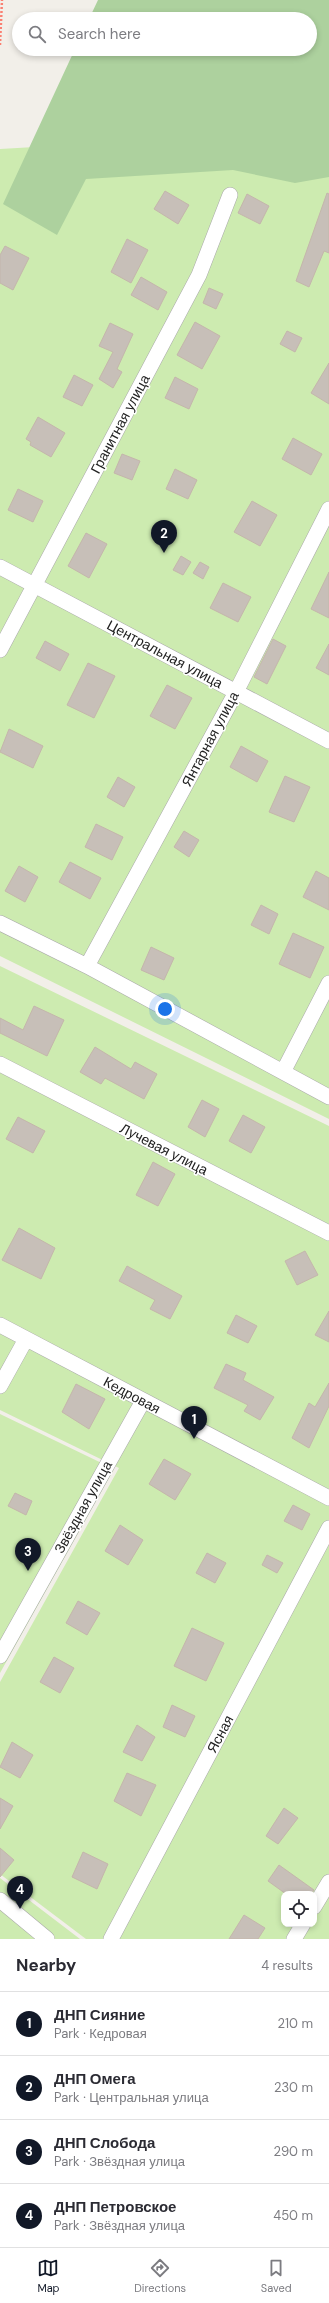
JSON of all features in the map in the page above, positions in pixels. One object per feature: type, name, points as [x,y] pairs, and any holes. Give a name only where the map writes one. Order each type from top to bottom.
[{"type":"street","name":"Гранитная улица","points":[[0,650],[199,275],[230,195]]},
{"type":"street","name":"Янтарная улица","points":[[86,966],[236,692],[329,509]]},
{"type":"street","name":"Центральная улица","points":[[0,567],[35,584],[329,741]]},
{"type":"street","points":[[0,923],[86,966],[329,1097]]},
{"type":"street","points":[[283,1072],[329,983]]},
{"type":"street","name":"Лучевая улица","points":[[0,1064],[329,1233]]},
{"type":"street","name":"Кедровая","points":[[0,1325],[329,1498]]},
{"type":"street","points":[[0,1386],[26,1339]]},
{"type":"street","name":"Звёздная улица","points":[[0,1656],[143,1401]]},
{"type":"street","name":"Ясная","points":[[111,1939],[329,1528]]},
{"type":"street","points":[[317,1902],[329,1882]]},
{"type":"street","points":[[0,1900],[47,1939]]},
{"type":"street","points":[[294,1939],[301,1927]]},
{"type":"path","points":[[0,45],[2,0]]},
{"type":"green space","points":[[98,0],[329,0],[329,177],[295,183],[233,170],[86,179],[57,235],[3,204],[72,56],[317,56],[317,12],[92,12]]},
{"type":"green space","points":[[293,132],[329,147],[329,1119],[0,956],[0,149]]},
{"type":"green space","points":[[0,966],[329,1126],[329,1939],[86,1939],[0,1874],[0,1682],[119,1468],[0,1410]]},
{"type":"green space","points":[[0,1414],[114,1469],[0,1673]]},
{"type":"green space","points":[[0,1878],[80,1939],[0,1939]]},
{"type":"building","points":[[165,191],[189,205],[178,224],[154,209]]},
{"type":"building","points":[[327,193],[329,194],[329,253],[324,251],[309,287],[296,281]]},
{"type":"building","points":[[247,194],[269,206],[260,224],[238,213]]},
{"type":"building","points":[[127,239],[148,250],[131,283],[111,272]]},
{"type":"building","points":[[5,246],[29,258],[13,290],[0,283],[0,255]]},
{"type":"building","points":[[141,277],[167,292],[158,310],[131,295]]},
{"type":"building","points":[[209,288],[223,294],[216,309],[203,303]]},
{"type":"building","points":[[195,322],[220,336],[202,369],[177,355]]},
{"type":"building","points":[[110,323],[133,334],[117,369],[122,372],[113,388],[99,379],[113,352],[99,346]]},
{"type":"building","points":[[287,331],[302,338],[295,352],[280,344]]},
{"type":"building","points":[[329,363],[329,404],[311,393]]},
{"type":"building","points":[[74,375],[93,385],[82,406],[63,397]]},
{"type":"building","points":[[175,377],[198,389],[189,409],[165,398]]},
{"type":"building","points":[[38,417],[65,433],[51,457],[30,445],[31,442],[26,439]]},
{"type":"building","points":[[293,438],[322,454],[311,475],[282,459]]},
{"type":"building","points":[[122,454],[140,461],[132,480],[114,473]]},
{"type":"building","points":[[175,469],[197,480],[188,499],[166,489]]},
{"type":"building","points":[[18,489],[43,501],[33,522],[8,510]]},
{"type":"building","points":[[252,501],[277,515],[260,546],[234,532]]},
{"type":"building","points":[[86,533],[107,544],[89,578],[68,566]]},
{"type":"building","points":[[181,556],[191,562],[183,575],[173,570]]},
{"type":"building","points":[[200,562],[209,567],[203,579],[193,573]]},
{"type":"building","points":[[329,572],[329,618],[311,609]]},
{"type":"building","points":[[223,583],[251,597],[238,622],[210,608]]},
{"type":"building","points":[[273,639],[286,646],[267,684],[254,677]]},
{"type":"building","points":[[45,641],[69,654],[60,671],[36,658]]},
{"type":"building","points":[[329,644],[329,675],[316,668]]},
{"type":"building","points":[[88,663],[115,676],[94,718],[67,705]]},
{"type":"building","points":[[167,685],[192,698],[175,729],[150,716]]},
{"type":"building","points":[[9,729],[43,746],[33,768],[0,752]]},
{"type":"building","points":[[241,746],[268,761],[257,782],[230,767]]},
{"type":"building","points":[[285,776],[310,787],[294,822],[269,812]]},
{"type":"building","points":[[118,777],[135,787],[124,807],[107,797]]},
{"type":"building","points":[[96,824],[123,837],[112,860],[85,847]]},
{"type":"building","points":[[184,831],[199,840],[189,857],[174,847]]},
{"type":"building","points":[[70,862],[101,878],[90,899],[59,882]]},
{"type":"building","points":[[19,866],[38,877],[25,902],[5,891]]},
{"type":"building","points":[[316,871],[329,878],[329,910],[303,897]]},
{"type":"building","points":[[261,905],[278,914],[269,934],[251,925]]},
{"type":"building","points":[[293,933],[324,947],[310,978],[279,964]]},
{"type":"building","points":[[151,947],[174,958],[164,980],[141,970]]},
{"type":"building","points":[[34,1006],[64,1020],[47,1056],[0,1033],[0,1018],[23,1030]]},
{"type":"building","points":[[95,1047],[131,1069],[135,1062],[157,1074],[144,1099],[105,1078],[101,1084],[80,1072]]},
{"type":"building","points":[[202,1100],[219,1109],[205,1137],[188,1127]]},
{"type":"building","points":[[243,1115],[265,1127],[251,1153],[229,1141]]},
{"type":"building","points":[[18,1117],[45,1131],[33,1153],[6,1139]]},
{"type":"building","points":[[153,1162],[175,1174],[158,1206],[136,1195]]},
{"type":"building","points":[[19,1228],[55,1248],[41,1279],[2,1260]]},
{"type":"building","points":[[305,1251],[318,1275],[297,1285],[285,1261]]},
{"type":"building","points":[[127,1266],[182,1296],[170,1319],[150,1309],[155,1300],[119,1281]]},
{"type":"building","points":[[329,1311],[329,1342],[315,1335]]},
{"type":"building","points":[[236,1315],[257,1326],[248,1343],[227,1333]]},
{"type":"building","points":[[226,1364],[246,1373],[243,1380],[274,1397],[260,1420],[244,1411],[248,1405],[214,1388]]},
{"type":"building","points":[[329,1383],[329,1406],[309,1448],[292,1438],[309,1403],[315,1407]]},
{"type":"building","points":[[76,1384],[105,1399],[89,1429],[62,1412]]},
{"type":"building","points":[[164,1459],[191,1474],[175,1500],[149,1484]]},
{"type":"building","points":[[15,1493],[32,1501],[26,1515],[8,1506]]},
{"type":"building","points":[[293,1505],[310,1514],[302,1530],[284,1521]]},
{"type":"building","points":[[120,1525],[143,1540],[128,1565],[105,1551]]},
{"type":"building","points":[[207,1553],[226,1563],[215,1583],[196,1573]]},
{"type":"building","points":[[267,1555],[283,1563],[277,1573],[262,1565]]},
{"type":"building","points":[[78,1601],[100,1613],[87,1635],[66,1623]]},
{"type":"building","points":[[192,1628],[224,1643],[206,1681],[174,1666]]},
{"type":"building","points":[[54,1657],[74,1668],[60,1693],[40,1682]]},
{"type":"building","points":[[172,1705],[195,1716],[185,1737],[163,1727]]},
{"type":"building","points":[[137,1725],[155,1737],[142,1761],[123,1752]]},
{"type":"building","points":[[12,1742],[33,1755],[20,1778],[0,1767]]},
{"type":"building","points":[[127,1773],[156,1785],[141,1816],[114,1801]]},
{"type":"building","points":[[0,1798],[13,1806],[0,1829]]},
{"type":"building","points":[[284,1808],[298,1818],[278,1844],[266,1836]]},
{"type":"building","points":[[0,1848],[14,1860],[0,1877]]},
{"type":"building","points":[[83,1852],[108,1864],[97,1889],[72,1877]]},
{"type":"building","points":[[279,1865],[314,1890],[282,1891],[268,1881]]},
{"type":"building","points":[[244,1915],[265,1928],[258,1939],[229,1939]]},
{"type":"place","name":"ДНП Омега","points":[[164,553]]},
{"type":"place","name":"ДНП Сияние","points":[[194,1439]]},
{"type":"place","name":"ДНП Слобода","points":[[28,1571]]},
{"type":"place","name":"ДНП Петровское","points":[[20,1909]]}]
